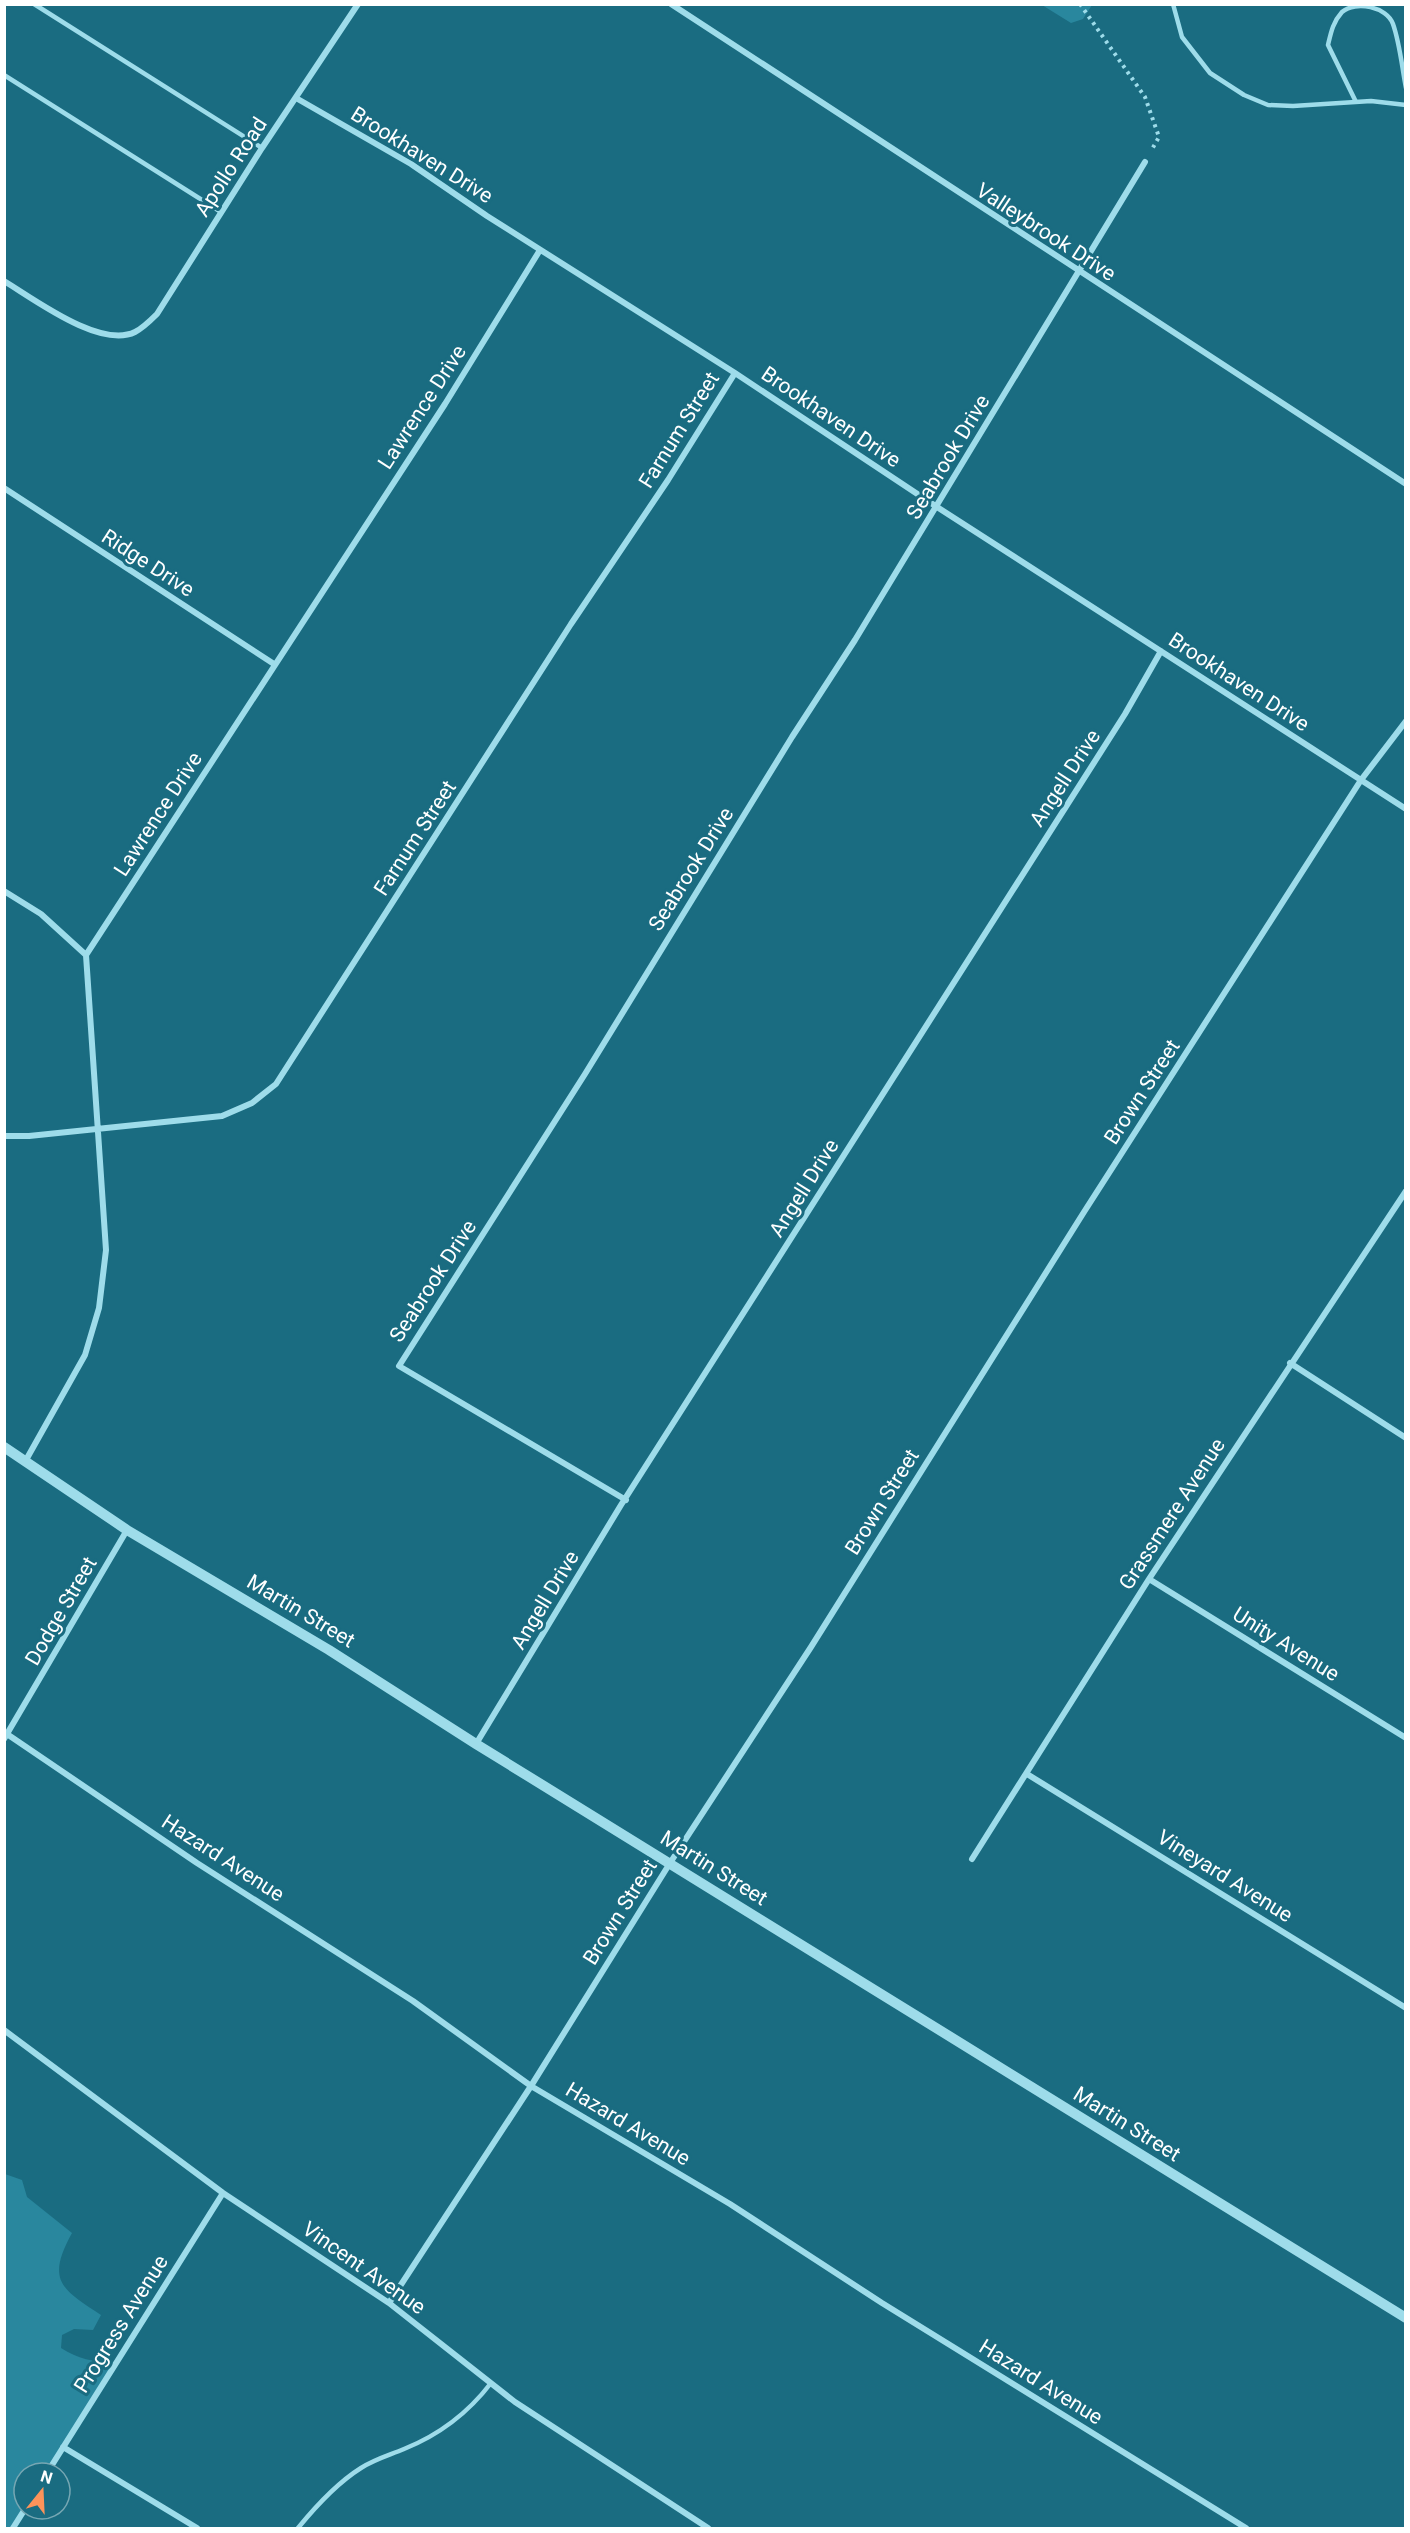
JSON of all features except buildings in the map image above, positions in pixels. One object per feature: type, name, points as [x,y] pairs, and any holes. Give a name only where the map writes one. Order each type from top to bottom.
[{"type":"street","name":"Apollo Road","points":[[4,281],[71,321],[97,332],[123,335],[136,332],[157,314],[262,148],[358,4]]},
{"type":"street","name":"Valleybrook Drive","points":[[671,4],[1079,273],[1406,484]]},
{"type":"street","name":"Brookhaven Drive","points":[[296,98],[411,164],[540,250],[735,373],[937,507],[1406,809]]},
{"type":"street","name":"Seabrook Drive","points":[[626,1500],[399,1366],[855,640],[1145,162]]},
{"type":"street","name":"Lawrence Drive","points":[[86,955],[445,404],[540,250]]},
{"type":"street","name":"Farnum Street","points":[[4,1136],[29,1136],[222,1116],[252,1103],[276,1084],[735,373]]},
{"type":"street","name":"Ridge Drive","points":[[4,488],[274,664]]},
{"type":"street","name":"Angell Drive","points":[[476,1744],[626,1500],[1125,714],[1161,651]]},
{"type":"street","name":"Brown Street","points":[[389,2303],[531,2086],[670,1863],[811,1647],[1084,1212],[1361,780],[1406,721]]},
{"type":"street","points":[[4,891],[41,914],[86,955],[106,1251],[99,1308],[86,1355],[26,1460]]},
{"type":"street","name":"Grassmere Avenue","points":[[972,1859],[1149,1579],[1406,1191]]},
{"type":"street","points":[[1290,1363],[1406,1438]]},
{"type":"street","name":"Martin Street","points":[[4,1447],[127,1530],[329,1650],[476,1744],[1406,2318]]},
{"type":"street","name":"Dodge Street","points":[[6,1735],[127,1530]]},
{"type":"street","name":"Unity Avenue","points":[[1149,1579],[1406,1738]]},
{"type":"street","name":"Hazard Avenue","points":[[6,1735],[197,1863],[413,2001],[531,2086],[730,2204],[882,2303],[1246,2529]]},
{"type":"street","name":"Vineyard Avenue","points":[[1027,1774],[1406,2008]]},
{"type":"street","name":"Vincent Avenue","points":[[4,2030],[223,2193],[389,2303],[515,2402],[708,2529]]},
{"type":"street","name":"Progress Avenue","points":[[54,2461],[223,2193]]},
{"type":"street","points":[[63,2447],[197,2529]]},
{"type":"lane","points":[[34,4],[262,148]]},
{"type":"lane","points":[[1173,4],[1182,37],[1210,73],[1244,95],[1268,105],[1293,106],[1371,101],[1406,105]]},
{"type":"lane","points":[[1356,102],[1328,45],[1334,22],[1344,9],[1360,5],[1379,8],[1393,22],[1406,88]]},
{"type":"lane","points":[[4,75],[221,212]]},
{"type":"lane","points":[[298,2529],[339,2484],[362,2468],[435,2435],[478,2399],[490,2383]]},
{"type":"path","points":[[1080,4],[1145,97],[1159,137],[1145,162]]},
{"type":"shaded area","points":[[1042,5],[1092,5],[1083,19],[1071,23]]},
{"type":"shaded area","points":[[5,2174],[22,2180],[27,2197],[72,2233],[60,2262],[59,2273],[62,2282],[76,2298],[101,2315],[93,2330],[74,2329],[62,2335],[61,2348],[86,2359],[114,2362],[52,2461],[12,2461],[12,2521],[15,2521],[11,2528],[5,2528]]}]
